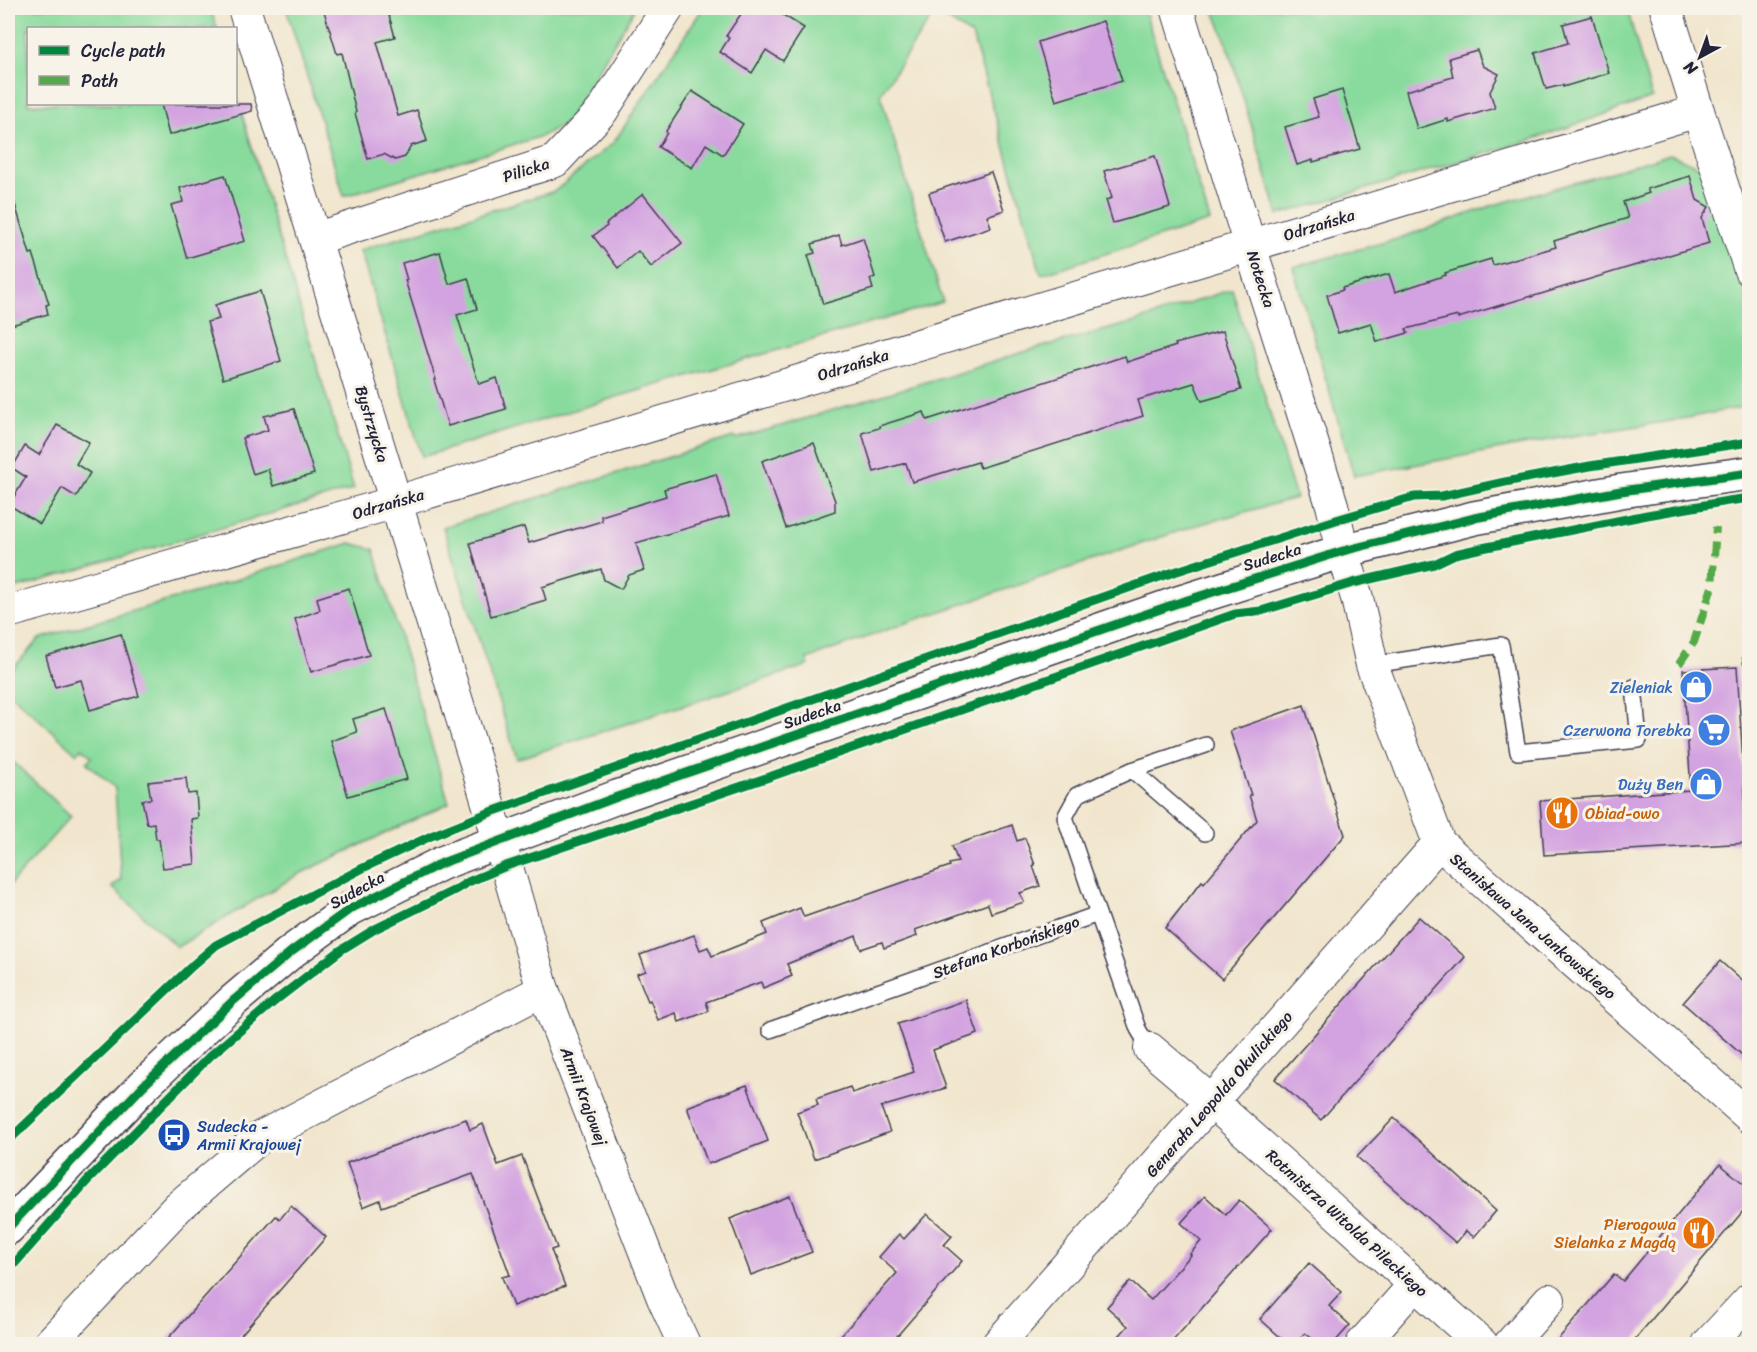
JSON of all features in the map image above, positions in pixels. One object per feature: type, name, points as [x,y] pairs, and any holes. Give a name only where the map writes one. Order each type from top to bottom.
[{"type":"street","name":"Bystrzycka","points":[[244,8],[499,841]]},
{"type":"street","name":"Pilicka","points":[[315,239],[555,161],[602,111],[668,8]]},
{"type":"street","name":"Notecka","points":[[1178,8],[1332,505],[1343,551]]},
{"type":"street","points":[[1666,8],[1749,270]]},
{"type":"street","name":"Odrzańska","points":[[8,612],[396,502],[1698,111]]},
{"type":"street","name":"Sudecka","points":[[8,1228],[142,1086],[233,1001],[291,952],[350,909],[442,863],[617,797],[1164,608],[1343,551],[1474,518],[1621,491],[1749,473]]},
{"type":"street","name":"Stanisława Jana Jankowskiego","points":[[1343,551],[1357,598],[1372,665],[1439,843],[1749,1116]]},
{"type":"street","name":"Armii Krajowej","points":[[499,841],[543,990],[663,1299],[684,1344]]},
{"type":"street","name":"Generała Leopolda Okulickiego","points":[[998,1344],[1439,843]]},
{"type":"street","points":[[49,1344],[178,1207],[259,1138],[543,990]]},
{"type":"street","name":"Stefana Korbońskiego","points":[[1150,1049],[1212,1101]]},
{"type":"street","name":"Rotmistrza Witolda Pileckiego","points":[[1212,1101],[1482,1344]]},
{"type":"street","points":[[1362,1344],[1414,1284]]},
{"type":"street","points":[[1708,1344],[1749,1299]]},
{"type":"street","points":[[1510,1344],[1549,1300]]},
{"type":"lane","points":[[1372,665],[1501,645],[1518,752],[1639,741],[1634,687]]},
{"type":"lane","points":[[1098,914],[1065,817],[1077,795],[1132,770],[1206,745]]},
{"type":"lane","points":[[1132,770],[1205,833]]},
{"type":"lane","name":"Stefana Korbońskiego","points":[[770,1030],[1098,914],[1138,1029],[1150,1049]]},
{"type":"green space","points":[[8,8],[210,8],[217,27],[27,27],[27,105],[237,105],[237,97],[354,489],[17,588],[8,582]]},
{"type":"green space","points":[[286,8],[635,8],[568,121],[542,136],[344,196]]},
{"type":"green space","points":[[703,8],[1144,8],[1210,221],[1041,274],[972,35],[935,12],[880,94],[943,302],[620,396],[422,457],[360,250],[555,191],[614,142]]},
{"type":"green space","points":[[1213,8],[1627,8],[1652,98],[1531,140],[1278,215],[1227,44]]},
{"type":"green space","points":[[1670,154],[1711,172],[1749,300],[1749,406],[1354,476],[1293,267],[1397,239],[1494,205]]},
{"type":"green space","points":[[1232,289],[1296,498],[1197,525],[906,623],[807,659],[809,665],[517,759],[443,527],[734,437],[735,439],[774,428],[1034,349],[1135,322]]},
{"type":"green space","points":[[350,543],[374,549],[449,803],[297,875],[177,947],[112,887],[121,880],[115,788],[87,763],[92,757],[82,748],[77,754],[8,691],[8,674],[39,639],[201,591]]},
{"type":"green space","points":[[8,757],[71,816],[8,887]]},
{"type":"building","points":[[323,8],[387,8],[395,37],[377,42],[398,116],[417,110],[427,141],[411,146],[405,157],[395,160],[384,154],[368,159],[342,53],[337,54]]},
{"type":"building","points":[[745,8],[772,8],[804,28],[783,61],[766,50],[752,73],[720,52],[729,38],[726,36]]},
{"type":"building","points":[[1592,16],[1609,73],[1563,87],[1563,85],[1546,89],[1535,53],[1568,43],[1563,24]]},
{"type":"building","points":[[1103,21],[1122,81],[1056,101],[1038,42]]},
{"type":"building","points":[[1477,50],[1483,66],[1499,74],[1490,92],[1495,108],[1417,129],[1406,91],[1453,77],[1449,58]]},
{"type":"building","points":[[1342,90],[1360,149],[1297,165],[1285,127],[1319,117],[1313,99]]},
{"type":"building","points":[[692,91],[743,124],[723,155],[706,144],[692,168],[658,147]]},
{"type":"building","points":[[251,104],[252,111],[169,135],[161,105]]},
{"type":"building","points":[[1155,156],[1170,207],[1113,223],[1106,200],[1112,198],[1104,171]]},
{"type":"building","points":[[991,172],[1004,210],[987,216],[991,227],[945,242],[929,193]]},
{"type":"building","points":[[225,175],[245,241],[187,258],[171,205],[183,202],[180,188]]},
{"type":"building","points":[[1690,176],[1697,200],[1709,207],[1702,218],[1709,243],[1458,318],[1458,316],[1406,329],[1408,333],[1377,342],[1371,323],[1338,333],[1327,295],[1343,290],[1342,288],[1389,274],[1395,292],[1491,259],[1493,265],[1556,247],[1554,241],[1628,218],[1623,202],[1649,193],[1647,189]]},
{"type":"building","points":[[643,194],[682,243],[651,267],[638,251],[618,268],[593,236]]},
{"type":"building","points":[[14,201],[30,254],[33,253],[49,304],[46,305],[48,314],[8,326],[8,202]]},
{"type":"building","points":[[839,235],[842,245],[863,238],[875,277],[870,279],[873,289],[823,304],[808,255],[815,253],[812,244]]},
{"type":"building","points":[[440,252],[449,284],[468,278],[477,309],[457,315],[479,384],[497,378],[506,409],[448,426],[402,263]]},
{"type":"building","points":[[260,291],[281,361],[223,379],[207,322],[219,319],[215,305]]},
{"type":"building","points":[[1223,331],[1241,390],[1202,401],[1194,383],[1138,400],[1143,416],[980,468],[978,462],[912,482],[906,463],[874,472],[862,433],[879,428],[879,426],[924,412],[927,420],[1125,356],[1127,362],[1176,346],[1175,344]]},
{"type":"building","points":[[294,409],[314,474],[273,486],[268,469],[253,474],[242,438],[268,430],[264,416]]},
{"type":"building","points":[[57,425],[89,442],[76,464],[90,473],[76,497],[62,488],[40,524],[9,505],[26,477],[12,468],[25,446],[39,455]]},
{"type":"building","points":[[814,443],[835,501],[835,511],[786,528],[762,461]]},
{"type":"building","points":[[716,474],[729,516],[636,543],[644,570],[629,575],[621,589],[604,580],[601,569],[542,587],[546,600],[491,616],[470,543],[524,527],[529,543],[602,521],[601,516],[666,496],[664,489]]},
{"type":"building","points":[[349,588],[369,655],[311,672],[295,619],[320,610],[317,598]]},
{"type":"building","points":[[121,634],[139,696],[90,710],[81,680],[55,687],[46,656]]},
{"type":"building","name":"Czerwona Torebka","points":[[1737,667],[1748,843],[1544,855],[1540,801],[1691,790],[1683,670]]},
{"type":"building","points":[[1304,705],[1345,835],[1222,979],[1165,928],[1202,881],[1204,883],[1257,820],[1230,731]]},
{"type":"building","points":[[386,709],[407,779],[348,796],[331,741],[357,732],[353,719]]},
{"type":"building","points":[[186,778],[188,794],[196,793],[198,818],[191,819],[195,864],[163,868],[159,839],[156,839],[154,823],[147,824],[142,800],[151,799],[148,782]]},
{"type":"building","points":[[1012,825],[1017,841],[1025,838],[1040,886],[1020,893],[1024,902],[991,913],[988,904],[915,930],[917,936],[884,948],[882,942],[861,949],[856,936],[787,964],[792,976],[763,988],[761,982],[706,1002],[709,1011],[679,1022],[676,1013],[658,1020],[650,1000],[648,1001],[637,974],[646,971],[640,955],[694,935],[700,950],[708,947],[712,956],[767,934],[763,923],[800,908],[804,917],[950,866],[949,864],[958,862],[952,846]]},
{"type":"building","points":[[1419,917],[1465,957],[1321,1120],[1275,1079]]},
{"type":"building","points":[[1720,961],[1749,987],[1749,1061],[1683,1003]]},
{"type":"building","points":[[966,1000],[978,1034],[933,1050],[946,1088],[881,1107],[890,1132],[814,1159],[797,1112],[818,1105],[816,1099],[850,1087],[852,1093],[914,1072],[898,1024]]},
{"type":"building","points":[[747,1085],[768,1141],[708,1164],[687,1107]]},
{"type":"building","points":[[1394,1118],[1496,1211],[1474,1237],[1466,1231],[1456,1243],[1357,1157]]},
{"type":"building","points":[[466,1119],[470,1130],[483,1124],[498,1165],[522,1156],[557,1248],[551,1250],[565,1286],[513,1306],[502,1277],[510,1275],[473,1174],[382,1207],[380,1200],[363,1207],[347,1163]]},
{"type":"building","points":[[1720,1164],[1749,1188],[1749,1204],[1631,1344],[1554,1344],[1614,1274],[1623,1281]]},
{"type":"building","points":[[790,1196],[812,1252],[751,1275],[730,1219]]},
{"type":"building","points":[[1205,1196],[1226,1215],[1239,1200],[1272,1229],[1170,1344],[1112,1344],[1128,1326],[1107,1307],[1130,1281],[1151,1300],[1191,1255],[1201,1241],[1181,1223]]},
{"type":"building","points":[[291,1206],[326,1237],[233,1344],[163,1344],[276,1216],[280,1219]]},
{"type":"building","points":[[927,1214],[952,1236],[944,1245],[962,1261],[890,1344],[833,1344],[897,1273],[879,1257],[899,1234],[904,1239]]},
{"type":"building","points":[[1309,1263],[1342,1292],[1329,1306],[1350,1325],[1333,1344],[1319,1344],[1305,1333],[1295,1344],[1288,1344],[1260,1319]]},
{"type":"marked path","points":[[1679,664],[1694,642],[1712,587],[1716,527]]},
{"type":"marked path","points":[[1742,661],[1750,660]]},
{"type":"cycle path","points":[[8,1141],[216,945],[363,868],[431,836],[491,812],[1171,573],[1336,520],[1414,497],[1442,496],[1590,466],[1750,442]]},
{"type":"cycle path","points":[[8,1228],[143,1086],[233,1001],[291,952],[350,909],[442,863],[617,797],[1175,604],[1343,551],[1474,518],[1621,491],[1750,473]]},
{"type":"cycle path","points":[[8,1271],[87,1181],[210,1056],[276,1000],[341,950],[375,929],[468,882],[506,866],[772,776],[1235,614],[1261,611],[1353,583],[1434,564],[1455,554],[1647,515],[1750,498]]},
{"type":"place","name":"Zieleniak","points":[[1696,687]]},
{"type":"place","name":"Czerwona Torebka","points":[[1714,730]]},
{"type":"place","name":"Duży Ben","points":[[1706,784]]},
{"type":"place","name":"Obiad-owo","points":[[1562,813]]},
{"type":"place","name":"Sudecka - Armii Krajowej","points":[[174,1135]]},
{"type":"place","name":"Pierogowa Sielanka z Magdą","points":[[1699,1233]]}]
